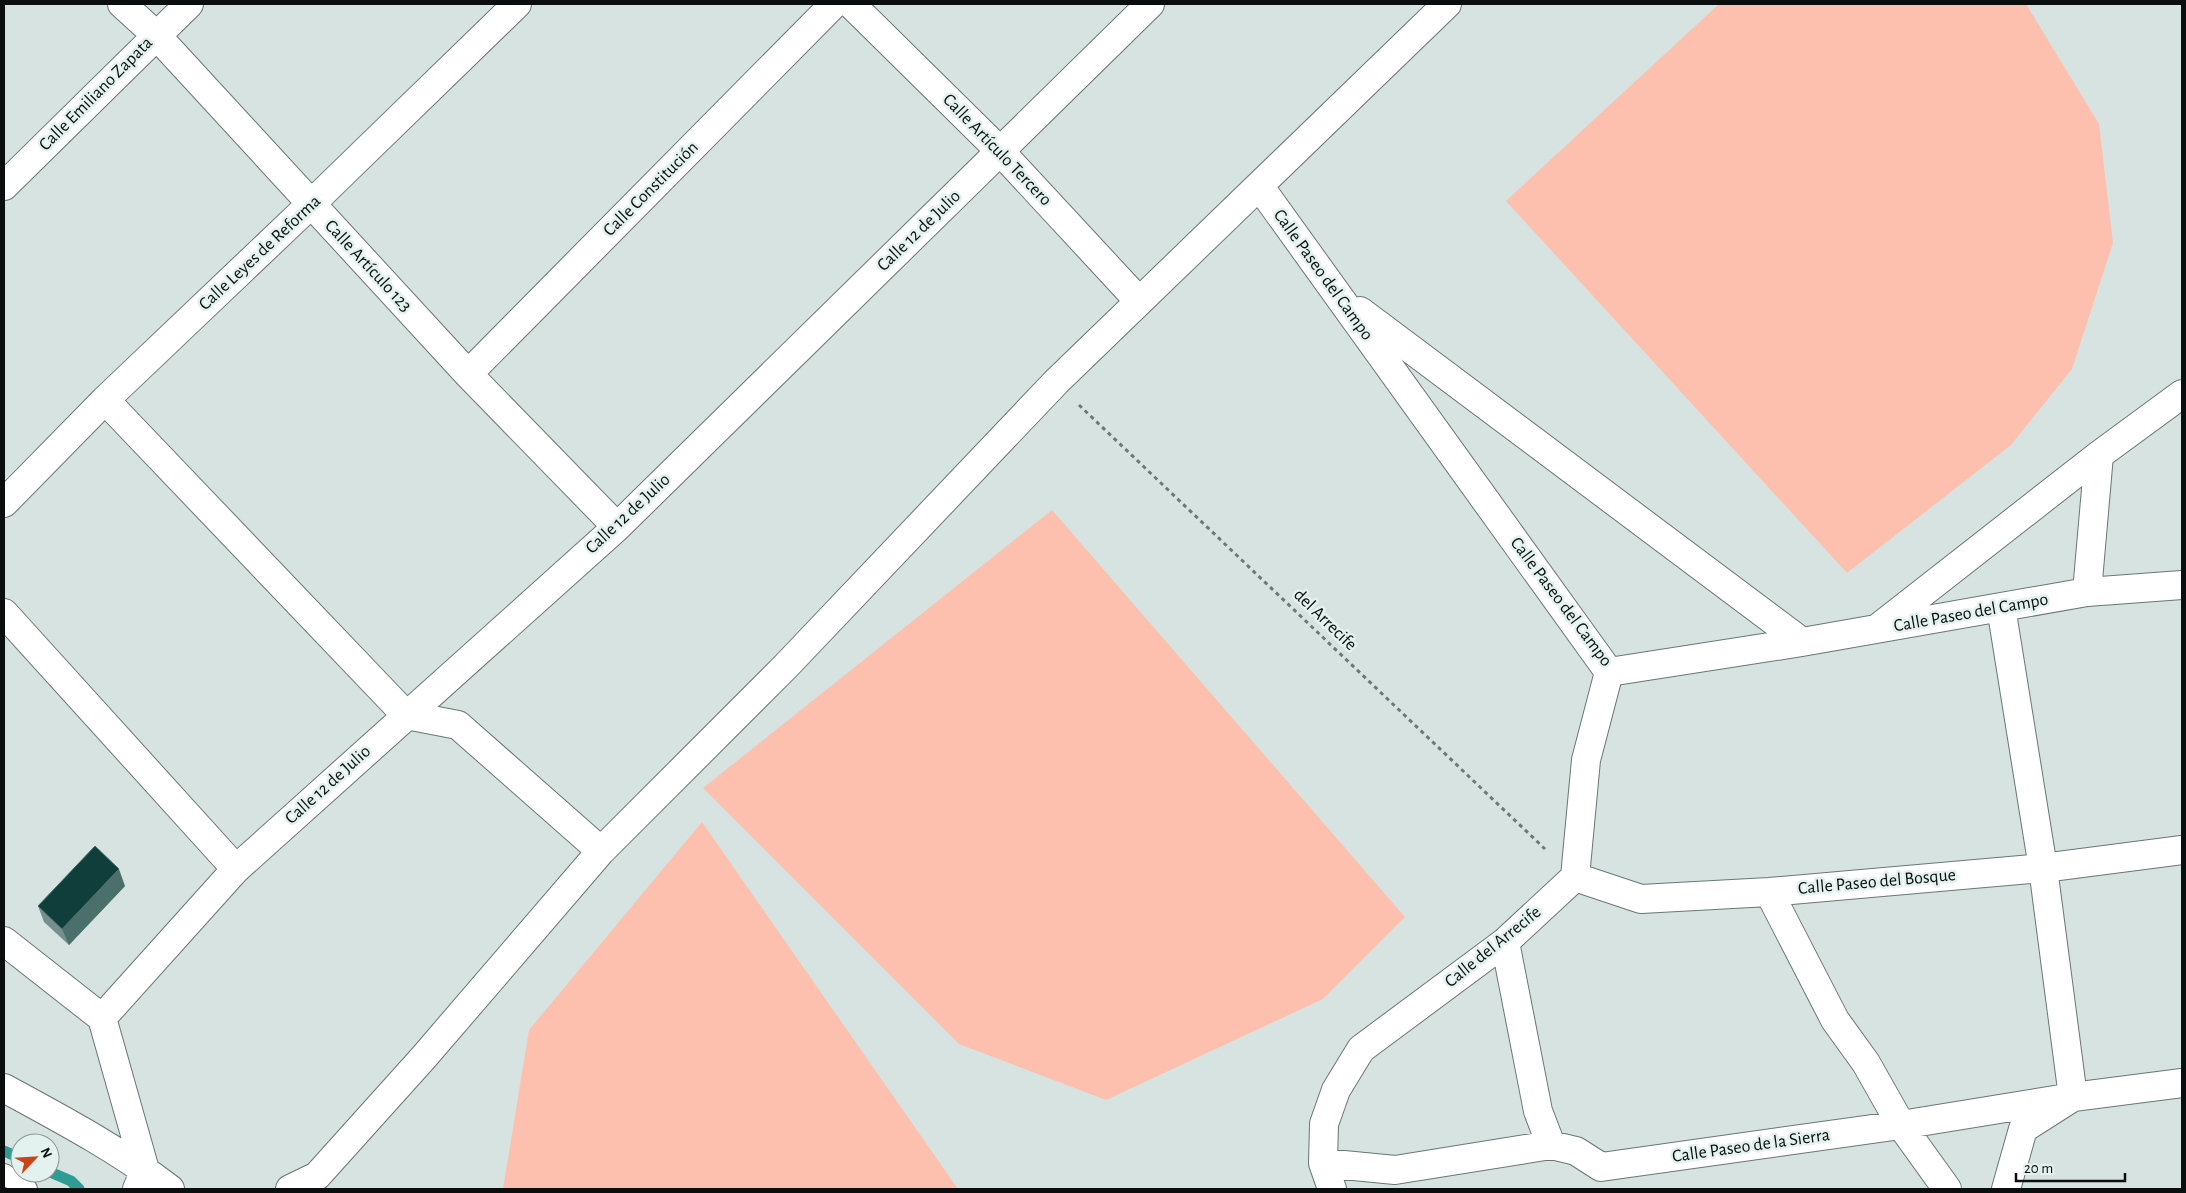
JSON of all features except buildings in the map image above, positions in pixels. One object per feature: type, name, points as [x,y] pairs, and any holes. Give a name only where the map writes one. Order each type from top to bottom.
[{"type":"street","name":"Calle Artículo 123","points":[[122,4],[156,35],[468,374],[617,527]]},
{"type":"street","name":"Calle Emiliano Zapata","points":[[4,186],[189,4]]},
{"type":"street","name":"Calle Leyes de Reforma","points":[[4,503],[105,400],[517,4]]},
{"type":"street","name":"Calle Constitución","points":[[468,374],[834,4]]},
{"type":"street","name":"Calle Artículo Tercero","points":[[851,4],[1000,151],[1138,300]]},
{"type":"street","name":"Calle 12 de Julio","points":[[102,1018],[236,869],[617,527],[1150,4]]},
{"type":"street","points":[[290,1189],[317,1176],[424,1057],[601,851],[786,666],[1056,382],[1138,300],[1260,187],[1447,4]]},
{"type":"street","name":"Calle Paseo del Campo","points":[[1260,187],[1609,672],[1876,630],[2087,592],[2182,585]]},
{"type":"street","points":[[1337,294],[1802,642]]},
{"type":"street","points":[[1876,630],[2099,454],[2182,394]]},
{"type":"street","points":[[105,400],[406,715],[458,725],[601,851]]},
{"type":"street","points":[[2087,592],[2099,454]]},
{"type":"street","points":[[2001,607],[2043,868],[2073,1097],[2023,1129],[2006,1189]]},
{"type":"street","points":[[4,613],[236,869]]},
{"type":"street","points":[[1575,877],[1586,760],[1609,672]]},
{"type":"street","name":"Calle Paseo del Bosque","points":[[1575,877],[1642,899],[1769,892],[2043,868],[2182,850]]},
{"type":"street","name":"Calle del Arrecife","points":[[1332,1189],[1324,1163],[1324,1124],[1336,1090],[1361,1049],[1505,942],[1575,877]]},
{"type":"street","points":[[1769,892],[1834,1020],[1866,1063],[1902,1125],[1947,1189]]},
{"type":"street","points":[[4,941],[102,1018],[141,1179]]},
{"type":"street","points":[[1505,942],[1538,1111],[1551,1145]]},
{"type":"street","name":"Calle Paseo de la Sierra","points":[[1324,1163],[1395,1170],[1551,1145],[1576,1151],[1603,1178],[2073,1097],[2182,1084]]},
{"type":"street","points":[[4,1088],[93,1137],[141,1179],[170,1189]]},
{"type":"lane","points":[[4,1174],[27,1189]]},
{"type":"path","name":"del Arrecife","points":[[1056,382],[1575,877]]},
{"type":"shaded area","points":[[1719,4],[2026,4],[2099,124],[2113,243],[2072,369],[2011,445],[1847,573],[1506,201]]},
{"type":"shaded area","points":[[1052,510],[1405,917],[1323,999],[1106,1100],[959,1044],[703,788]]},
{"type":"shaded area","points":[[702,822],[958,1189],[503,1189],[529,1030]]},
{"type":"waterway","points":[[4,1151],[10,1154]]},
{"type":"waterway","points":[[60,1176],[71,1181],[79,1189]]}]
